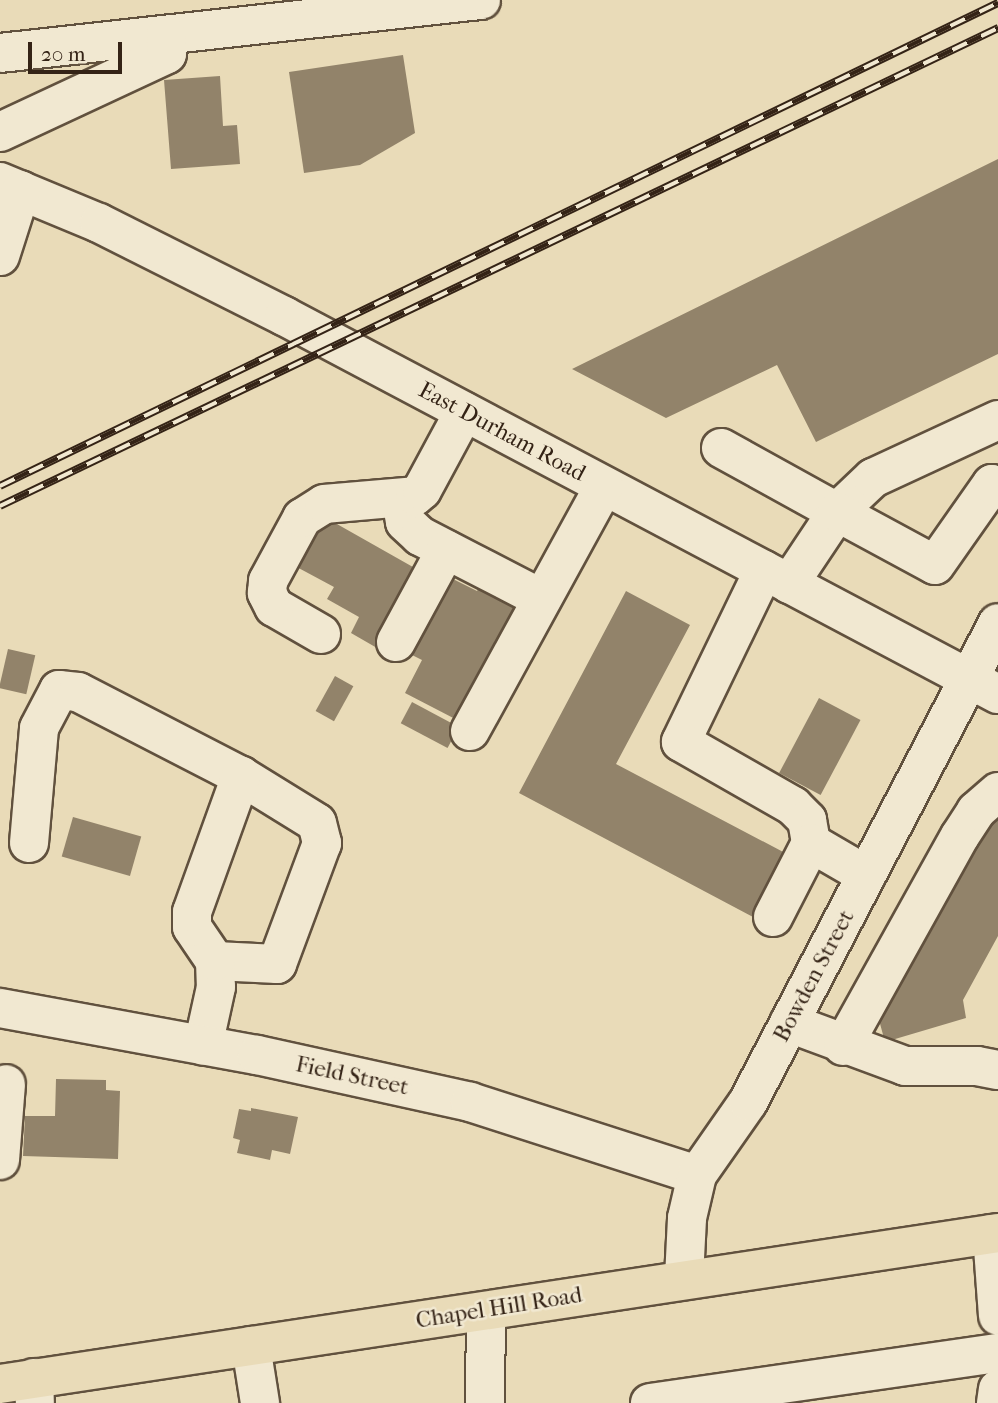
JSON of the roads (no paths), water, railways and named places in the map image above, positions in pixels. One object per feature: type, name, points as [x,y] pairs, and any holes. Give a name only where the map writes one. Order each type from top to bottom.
[{"type":"main road","name":"Chapel Hill Road","points":[[23,1389],[251,1346],[684,1278],[995,1233]]},
{"type":"street","points":[[0,53],[481,0]]},
{"type":"street","points":[[0,132],[167,54],[166,35]]},
{"type":"street","points":[[2,244],[11,186]]},
{"type":"street","name":"East Durham Road","points":[[11,186],[99,223],[984,687]]},
{"type":"street","points":[[321,634],[274,607],[267,593],[268,581],[302,518],[324,504],[401,499],[422,490],[464,412]]},
{"type":"street","points":[[722,448],[837,512],[934,565],[995,486],[983,426],[873,478],[837,512],[776,577],[681,742],[793,806],[807,820],[811,843],[773,917]]},
{"type":"street","points":[[470,731],[604,486]]},
{"type":"street","points":[[401,499],[402,514],[410,527],[446,550],[542,599]]},
{"type":"street","points":[[396,642],[446,550]]},
{"type":"street","name":"Bowden Street","points":[[684,1278],[687,1218],[697,1175],[748,1102],[866,875],[984,687],[998,623]]},
{"type":"street","points":[[29,843],[38,728],[59,690],[78,692],[241,776],[317,823],[322,843],[276,964],[215,961]]},
{"type":"street","points":[[203,1046],[216,988],[215,961],[192,927],[192,912],[241,776]]},
{"type":"street","points":[[843,1045],[960,836],[976,811],[998,792]]},
{"type":"street","points":[[811,843],[866,875]]},
{"type":"street","name":"Field Street","points":[[0,1008],[203,1046],[470,1101],[697,1175]]},
{"type":"street","points":[[789,1023],[905,1066],[997,1076]]},
{"type":"street","points":[[0,1160],[6,1084]]},
{"type":"street","points":[[995,1233],[998,1315]]},
{"type":"street","points":[[485,1403],[486,1311]]},
{"type":"street","points":[[251,1346],[260,1403]]},
{"type":"street","points":[[650,1403],[998,1353]]},
{"type":"street","points":[[996,1403],[998,1389]]},
{"type":"railway","points":[[0,486],[998,3]]},
{"type":"railway","points":[[0,506],[998,28]]}]
